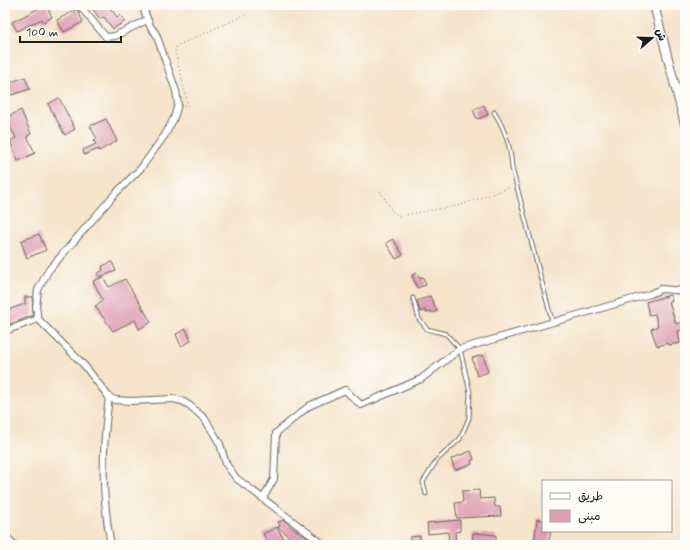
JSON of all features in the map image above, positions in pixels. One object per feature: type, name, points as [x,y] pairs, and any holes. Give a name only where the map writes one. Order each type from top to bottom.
[{"type":"main road","points":[[654,5],[685,124]]},
{"type":"street","points":[[79,5],[106,37],[115,36],[147,20]]},
{"type":"street","points":[[142,5],[147,20],[156,34],[178,104],[174,118],[165,135],[141,168],[114,195],[48,271],[38,290],[36,307],[38,319],[84,366],[110,397],[115,400],[131,402],[172,399],[182,401],[189,405],[205,420],[220,444],[226,464],[236,478],[324,545]]},
{"type":"street","points":[[263,498],[274,479],[276,433],[309,406],[345,390],[361,405],[421,379],[460,349],[612,306],[661,289],[685,291]]},
{"type":"street","points":[[5,331],[38,319]]},
{"type":"street","points":[[110,397],[104,441],[103,482],[111,545]]},
{"type":"street","points":[[6,538],[15,545]]},
{"type":"lane","points":[[494,112],[505,132],[552,322]]},
{"type":"lane","points":[[413,298],[419,319],[427,329],[446,334],[460,349],[470,392],[469,418],[460,439],[437,460],[423,482],[426,494]]},
{"type":"path","points":[[178,104],[186,107],[188,105],[175,50],[178,45],[245,15]]},
{"type":"path","points":[[380,191],[392,211],[399,216],[462,205],[517,185]]},
{"type":"building","points":[[46,5],[52,17],[43,22],[42,19],[17,31],[12,22]]},
{"type":"building","points":[[95,5],[108,5],[117,17],[120,15],[125,21],[113,29],[104,17],[100,19],[92,8]]},
{"type":"building","points":[[77,9],[83,22],[64,32],[57,20]]},
{"type":"building","points":[[25,77],[30,89],[5,97],[5,89],[10,87],[9,83]]},
{"type":"building","points":[[59,98],[75,129],[65,135],[48,104]]},
{"type":"building","points":[[484,105],[488,115],[477,119],[473,110]]},
{"type":"building","points":[[21,110],[31,134],[27,136],[35,153],[18,161],[10,141],[16,138],[5,118]]},
{"type":"building","points":[[106,119],[117,141],[99,151],[98,149],[84,155],[83,150],[96,144],[94,141],[97,139],[90,126]]},
{"type":"building","points":[[39,234],[46,250],[27,258],[21,241]]},
{"type":"building","points":[[393,239],[403,255],[396,259],[386,243]]},
{"type":"building","points":[[112,262],[116,271],[100,277],[97,274],[103,270],[102,266]]},
{"type":"building","points":[[417,273],[419,278],[423,277],[426,285],[417,288],[412,275]]},
{"type":"building","points":[[103,277],[109,287],[125,279],[151,322],[139,329],[135,320],[113,331],[95,306],[103,300],[93,281]]},
{"type":"building","points":[[670,295],[672,302],[669,302],[676,324],[682,322],[684,330],[678,331],[680,343],[669,345],[668,343],[657,346],[651,329],[658,326],[655,314],[649,315],[646,302]]},
{"type":"building","points":[[430,296],[437,311],[426,313],[425,310],[420,312],[417,301]]},
{"type":"building","points":[[25,297],[33,297],[33,316],[26,317],[8,325],[5,311],[25,304]]},
{"type":"building","points":[[186,329],[191,341],[181,346],[176,334]]},
{"type":"building","points":[[483,355],[488,372],[477,376],[472,358]]},
{"type":"building","points":[[471,451],[474,459],[471,461],[472,464],[455,470],[451,459]]},
{"type":"building","points":[[479,490],[480,499],[494,498],[495,507],[500,507],[501,516],[457,518],[455,503],[463,502],[462,491]]},
{"type":"building","points":[[537,519],[542,520],[542,532],[551,532],[548,545],[534,545]]},
{"type":"building","points":[[284,520],[317,545],[298,545],[278,527],[280,526],[278,522]]},
{"type":"building","points":[[460,520],[460,531],[455,532],[456,545],[449,545],[448,532],[428,534],[427,523]]},
{"type":"building","points":[[277,527],[287,545],[269,545],[263,534]]},
{"type":"building","points":[[473,533],[496,535],[496,545],[472,545]]},
{"type":"building","points":[[420,536],[421,545],[410,545],[410,537]]}]
